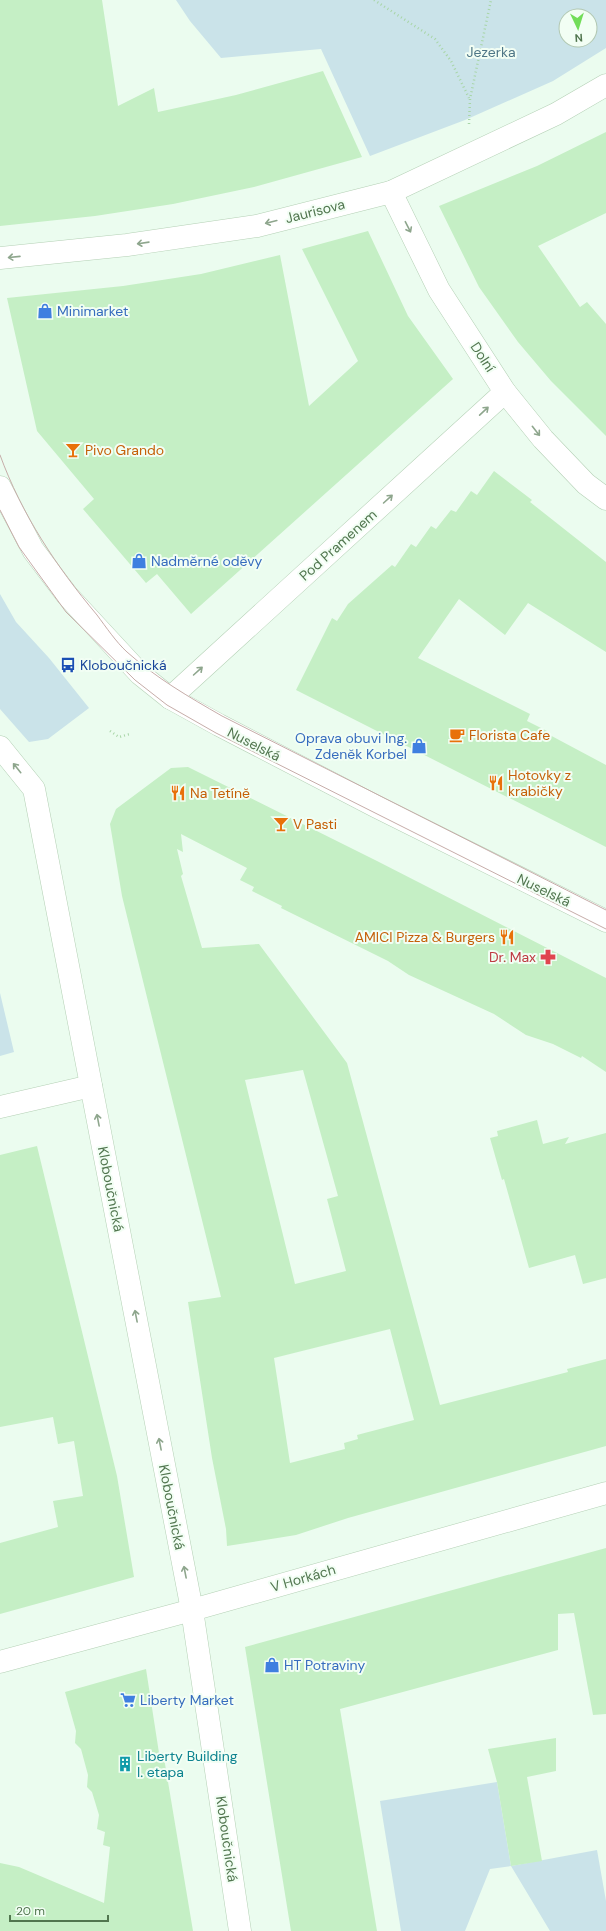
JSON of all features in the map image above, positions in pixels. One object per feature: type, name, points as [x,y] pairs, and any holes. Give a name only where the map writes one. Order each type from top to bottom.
[{"type":"street","name":"Jaurisova","points":[[0,258],[127,245],[258,226],[391,192],[556,114],[606,85]]},
{"type":"street","name":"Dolní","points":[[391,192],[439,290],[505,392],[543,440],[586,484],[606,499]]},
{"type":"street","name":"Pod Pramenem","points":[[170,698],[505,392]]},
{"type":"street","name":"Nuselská","points":[[0,487],[33,550],[67,595],[140,674],[170,698],[377,807],[606,921]]},
{"type":"street","name":"Kloboučnická","points":[[0,747],[34,789],[192,1610],[240,1931]]},
{"type":"street","points":[[0,1106],[91,1086]]},
{"type":"street","name":"V Horkách","points":[[0,1662],[192,1610],[606,1493]]},
{"type":"path","points":[[374,0],[434,39],[451,61],[470,99]]},
{"type":"path","points":[[469,126],[470,99],[490,0]]},
{"type":"path","points":[[110,731],[119,737],[130,734]]},
{"type":"green space","name":"Jezerka","points":[[176,0],[606,0],[606,48],[553,81],[465,120],[370,156],[321,49],[221,58],[190,21]]},
{"type":"green space","points":[[0,594],[16,622],[49,658],[89,708],[48,739],[29,742],[0,709]]},
{"type":"green space","points":[[0,993],[14,1052],[0,1056]]},
{"type":"green space","points":[[497,1782],[511,1866],[490,1869],[465,1931],[401,1931],[380,1801]]},
{"type":"green space","points":[[597,1850],[606,1901],[606,1931],[550,1931],[511,1866]]},
{"type":"building","points":[[0,0],[102,0],[118,106],[154,88],[158,112],[236,95],[323,71],[362,157],[254,187],[173,204],[95,216],[0,226]]},
{"type":"building","points":[[606,132],[606,213],[538,246],[580,307],[587,302],[606,324],[606,436],[551,381],[518,342],[479,287],[439,206],[537,166]]},
{"type":"building","points":[[368,231],[408,316],[453,379],[191,614],[157,574],[146,583],[83,509],[94,499],[37,431],[7,298],[123,286],[201,274],[280,255],[309,406],[358,361],[302,249]]},
{"type":"building","points":[[494,471],[532,500],[530,502],[606,562],[606,652],[528,603],[505,635],[459,599],[418,658],[530,714],[527,721],[547,731],[546,733],[606,765],[606,847],[296,690],[332,618],[337,621],[348,604],[392,565],[395,567],[411,544],[416,547],[431,526],[436,529],[451,510],[456,512],[471,491],[477,495]]},
{"type":"building","points":[[188,767],[377,861],[606,978],[606,1072],[582,1056],[581,1058],[553,1044],[526,1035],[494,1014],[409,975],[388,961],[281,908],[282,906],[252,891],[254,887],[240,880],[247,868],[181,834],[183,852],[177,849],[183,874],[181,876],[202,948],[259,944],[347,1063],[440,1405],[568,1372],[567,1369],[606,1359],[606,1446],[348,1518],[296,1535],[227,1546],[226,1529],[212,1458],[188,1302],[221,1297],[122,896],[110,824],[116,809],[171,768]],"holes":[[[303,1070],[338,1196],[327,1199],[346,1271],[295,1284],[245,1080]],[[390,1329],[414,1420],[357,1435],[358,1439],[344,1443],[345,1449],[290,1463],[274,1358]]]},
{"type":"building","points":[[537,1120],[543,1144],[569,1137],[565,1144],[606,1133],[606,1278],[583,1284],[575,1255],[529,1268],[504,1179],[502,1180],[490,1138],[498,1136],[497,1131]]},
{"type":"building","points":[[37,1146],[117,1476],[134,1577],[0,1614],[0,1543],[58,1527],[53,1501],[83,1496],[74,1441],[58,1444],[53,1417],[0,1427],[0,1155]]},
{"type":"building","points":[[606,1548],[606,1714],[593,1715],[574,1613],[558,1614],[558,1650],[340,1709],[377,1931],[291,1931],[245,1647]]},
{"type":"building","points":[[146,1669],[159,1753],[163,1752],[193,1931],[0,1931],[0,1863],[19,1867],[104,1903],[110,1847],[103,1845],[105,1832],[97,1829],[99,1815],[92,1792],[87,1787],[88,1775],[81,1749],[75,1743],[76,1731],[65,1692]]},
{"type":"building","points":[[556,1738],[556,1771],[527,1777],[542,1861],[511,1866],[497,1782],[488,1749]]},
{"type":"tram line","points":[[0,455],[19,498],[41,539],[54,559],[119,644],[149,670],[161,679],[222,716],[606,910]]},
{"type":"tram line","points":[[0,510],[19,547],[66,612],[135,680],[167,705],[216,733],[606,929]]},
{"type":"place","name":"Minimarket","points":[[45,311]]},
{"type":"place","name":"Pivo Grando","points":[[73,450]]},
{"type":"place","name":"Nadměrné oděvy","points":[[139,561]]},
{"type":"place","name":"Kloboučnická","points":[[68,665]]},
{"type":"place","name":"Florista Cafe","points":[[457,735]]},
{"type":"place","name":"Oprava obuvi Ing. Zdeněk Korbel","points":[[419,746]]},
{"type":"place","name":"Hotovky z krabičky","points":[[496,783]]},
{"type":"place","name":"Na Tetíně","points":[[178,793]]},
{"type":"place","name":"V Pasti","points":[[281,824]]},
{"type":"place","name":"AMICI Pizza & Burgers","points":[[507,937]]},
{"type":"place","name":"Dr. Max","points":[[548,957]]},
{"type":"place","name":"HT Potraviny","points":[[272,1665]]},
{"type":"place","name":"Liberty Market","points":[[128,1700]]},
{"type":"place","name":"Liberty Building I. etapa","points":[[125,1764]]}]
